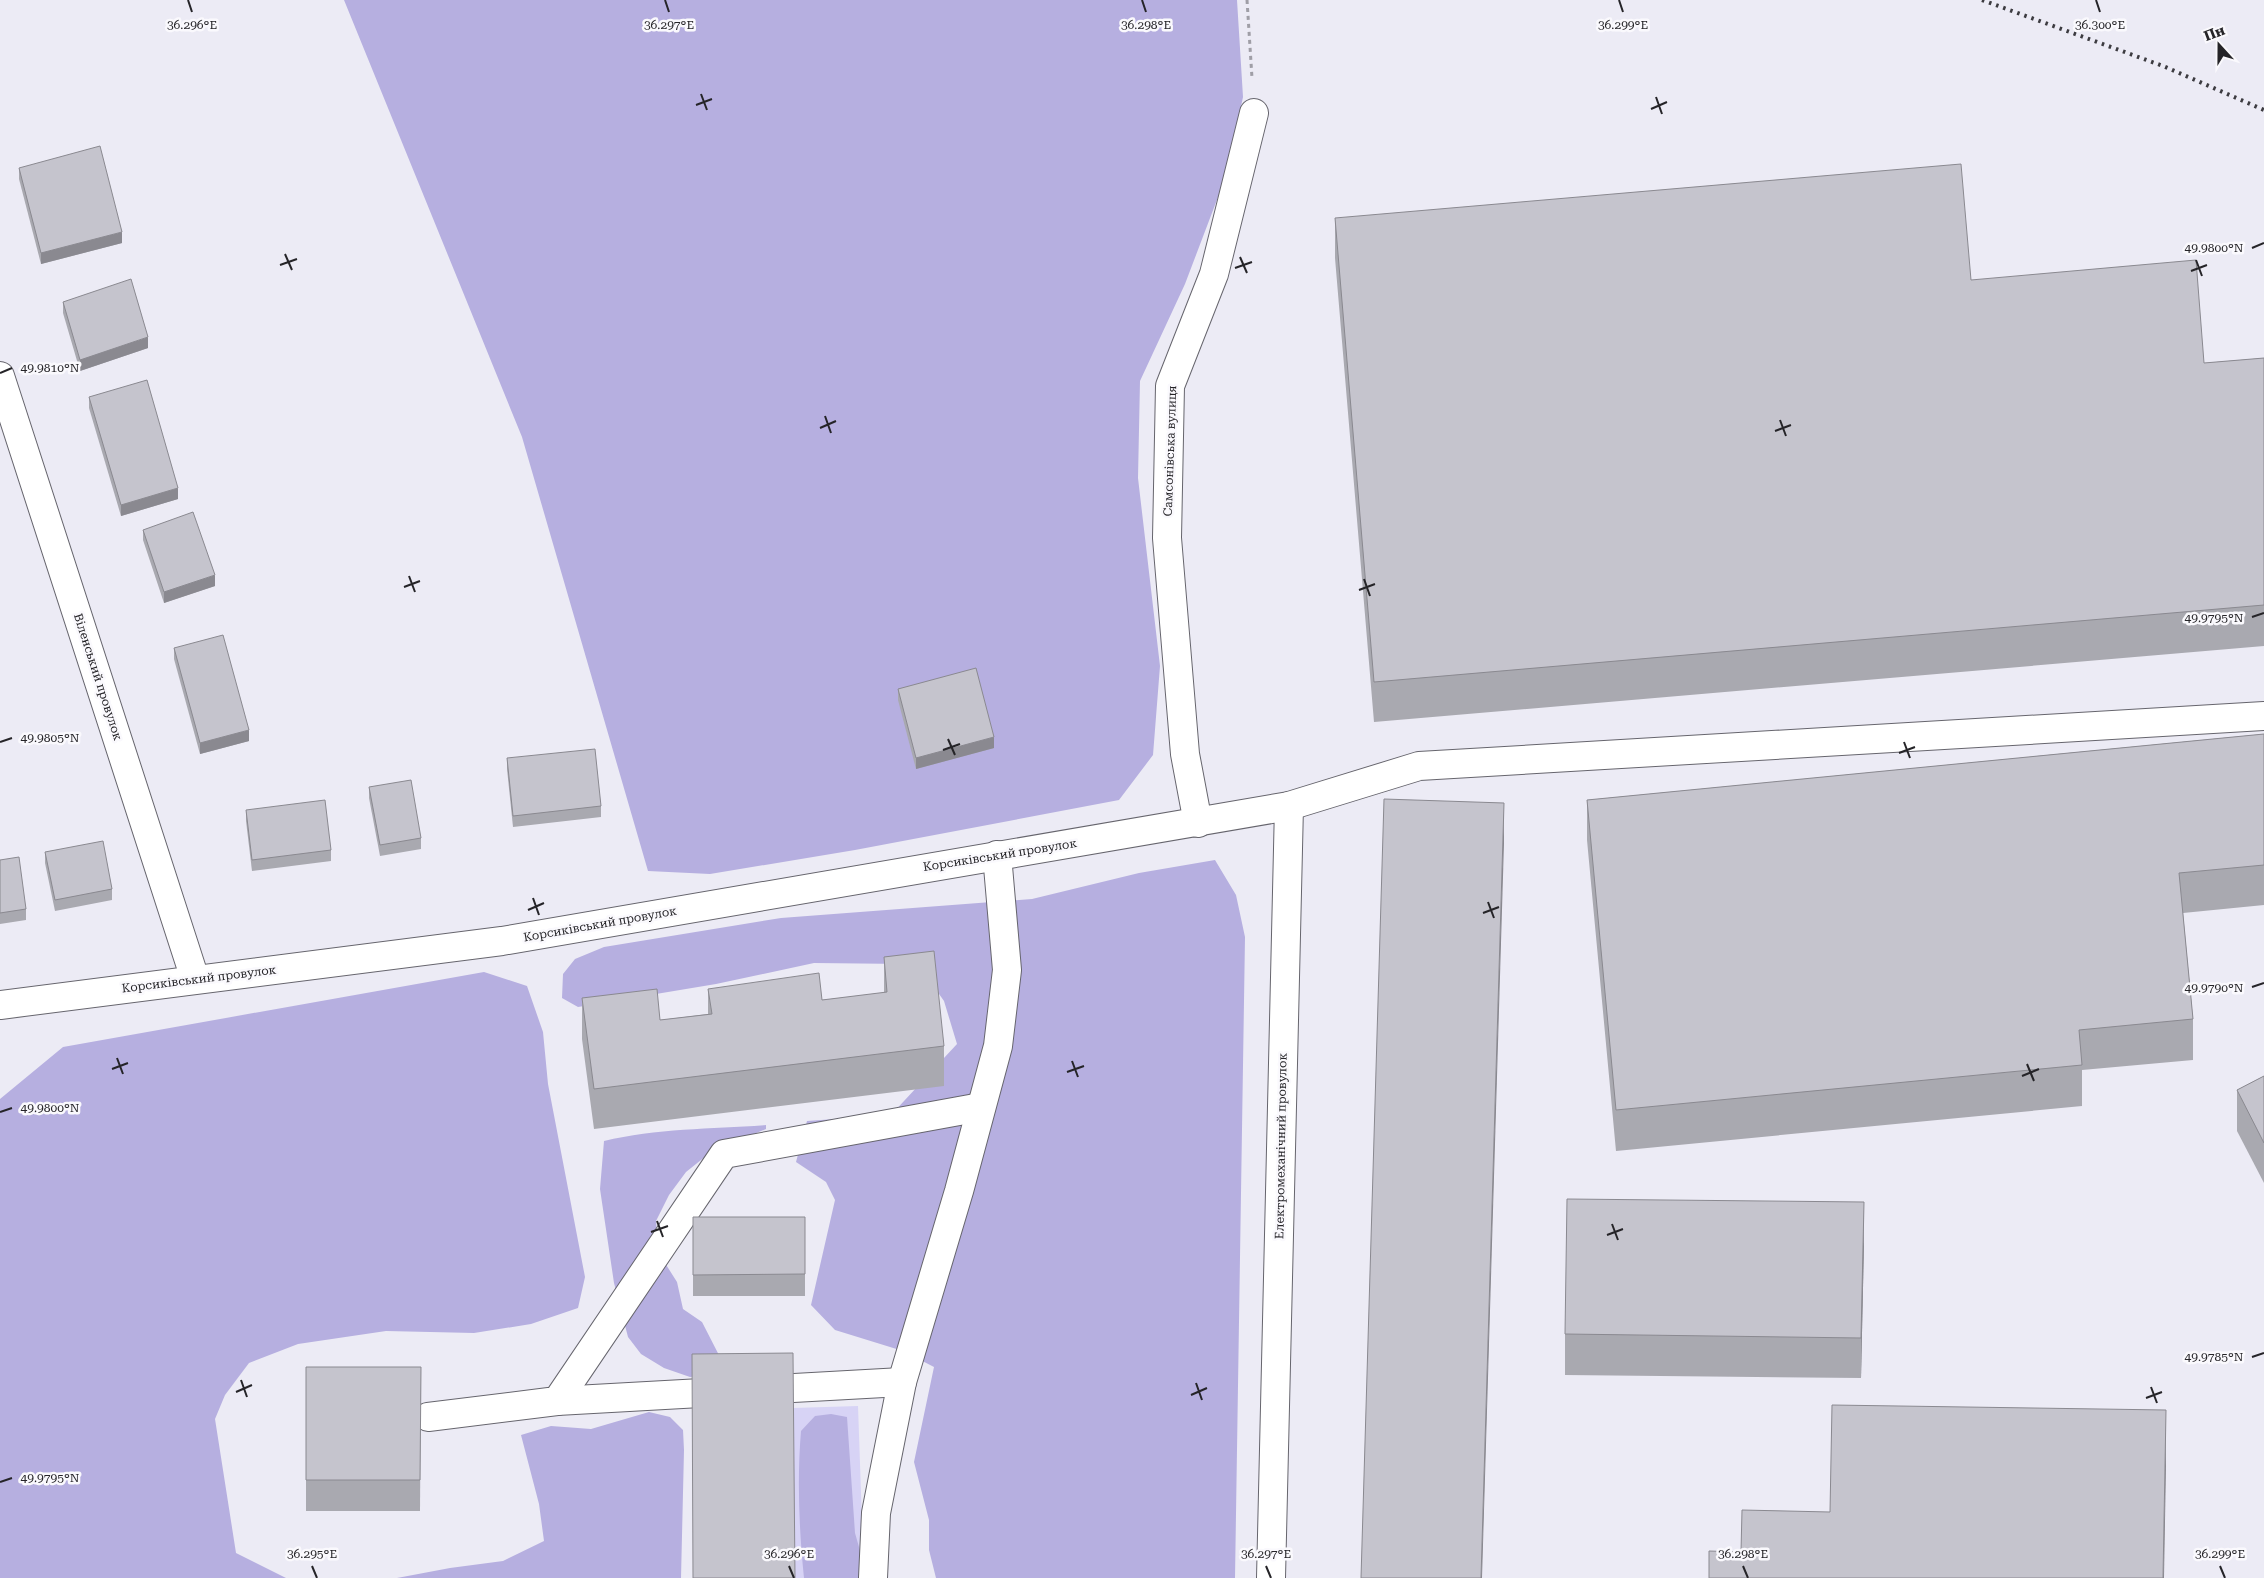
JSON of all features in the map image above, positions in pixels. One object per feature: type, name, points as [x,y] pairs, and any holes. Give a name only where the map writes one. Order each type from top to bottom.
[{"type":"street","name":"Самсонівська вулиця","points":[[1198,823],[1185,754],[1167,538],[1170,386],[1214,274],[1254,113]]},
{"type":"street","name":"Віленський провулок","points":[[0,376],[196,979]]},
{"type":"street","points":[[1198,823],[1289,806],[1419,766],[2264,716]]},
{"type":"street","name":"Електромеханічний провулок","points":[[1271,1578],[1289,806]]},
{"type":"street","name":"Корсиківський провулок","points":[[0,1005],[502,941],[997,855],[1198,823]]},
{"type":"street","points":[[873,1578],[876,1514],[902,1382],[959,1191],[998,1046],[1007,970],[997,855]]},
{"type":"street","points":[[557,1400],[724,1154],[981,1107]]},
{"type":"street","points":[[428,1417],[557,1400],[902,1382]]},
{"type":"path","points":[[1248,0],[1254,113]]},
{"type":"shaded area","points":[[344,0],[1237,0],[1243,97],[1226,176],[1185,284],[1140,381],[1138,478],[1160,666],[1153,755],[1119,800],[855,850],[710,874],[648,871],[522,437]]},
{"type":"shaded area","points":[[1215,860],[1236,895],[1245,937],[1235,1578],[936,1578],[929,1550],[929,1520],[914,1462],[934,1367],[903,1351],[835,1330],[811,1305],[835,1200],[826,1182],[796,1162],[807,1121],[891,1115],[957,1044],[944,1001],[927,977],[906,964],[814,963],[716,984],[578,1007],[562,998],[563,974],[575,959],[604,947],[781,918],[1032,899],[1139,873]]},
{"type":"shaded area","points":[[484,972],[527,986],[543,1032],[548,1084],[585,1277],[578,1308],[531,1324],[474,1333],[386,1331],[298,1344],[249,1363],[225,1395],[215,1419],[236,1553],[286,1578],[0,1578],[0,1099],[63,1047]]},
{"type":"shaded area","points":[[766,1125],[766,1129],[711,1152],[686,1172],[669,1195],[656,1221],[658,1252],[677,1282],[683,1309],[702,1322],[723,1363],[713,1375],[690,1377],[664,1368],[641,1354],[628,1337],[614,1283],[600,1189],[604,1141],[664,1131]]},
{"type":"shaded area","points":[[858,1406],[864,1578],[795,1578],[793,1408]]},
{"type":"shaded area","points":[[649,1412],[670,1417],[683,1430],[681,1578],[397,1578],[503,1561],[544,1541],[539,1504],[521,1435],[551,1426],[591,1429]]},
{"type":"shaded area","points":[[831,1414],[847,1417],[855,1533],[863,1561],[860,1578],[804,1578],[799,1504],[801,1431],[815,1416]]},
{"type":"building","points":[[100,146],[122,232],[41,253],[19,168]]},
{"type":"building","points":[[1961,164],[1971,280],[2196,260],[2204,363],[2264,358],[2264,605],[1374,682],[1335,218]]},
{"type":"building","points":[[131,279],[148,337],[80,360],[63,302]]},
{"type":"building","points":[[147,380],[178,488],[121,505],[89,397]]},
{"type":"building","points":[[193,512],[215,575],[164,592],[143,530]]},
{"type":"building","points":[[223,635],[249,730],[200,743],[174,648]]},
{"type":"building","points":[[976,668],[994,737],[916,758],[898,689]]},
{"type":"building","points":[[2264,734],[2264,865],[2179,873],[2193,1019],[2079,1030],[2082,1065],[1616,1110],[1587,800]]},
{"type":"building","points":[[595,749],[601,806],[513,816],[507,758]]},
{"type":"building","points":[[411,780],[421,838],[380,845],[369,787]]},
{"type":"building","points":[[1384,799],[1504,803],[1481,1578],[1361,1578]]},
{"type":"building","points":[[325,800],[331,850],[252,860],[246,810]]},
{"type":"building","points":[[103,841],[112,889],[55,900],[45,852]]},
{"type":"building","points":[[19,857],[26,909],[0,913],[0,860]]},
{"type":"building","points":[[934,951],[944,1046],[594,1089],[582,998],[657,989],[660,1020],[712,1014],[708,989],[819,973],[822,1000],[887,992],[884,957]]},
{"type":"building","points":[[2264,1076],[2264,1143],[2237,1090]]},
{"type":"building","points":[[1567,1199],[1864,1202],[1861,1338],[1565,1334]]},
{"type":"building","points":[[693,1217],[805,1217],[805,1274],[693,1275]]},
{"type":"building","points":[[793,1353],[795,1578],[693,1578],[692,1354]]},
{"type":"building","points":[[306,1367],[421,1367],[420,1480],[306,1480]]},
{"type":"building","points":[[1832,1405],[2166,1410],[2163,1578],[1709,1578],[1709,1551],[1741,1552],[1742,1510],[1830,1512]]},
{"type":"railway","points":[[1982,0],[2163,66],[2264,110]]}]
